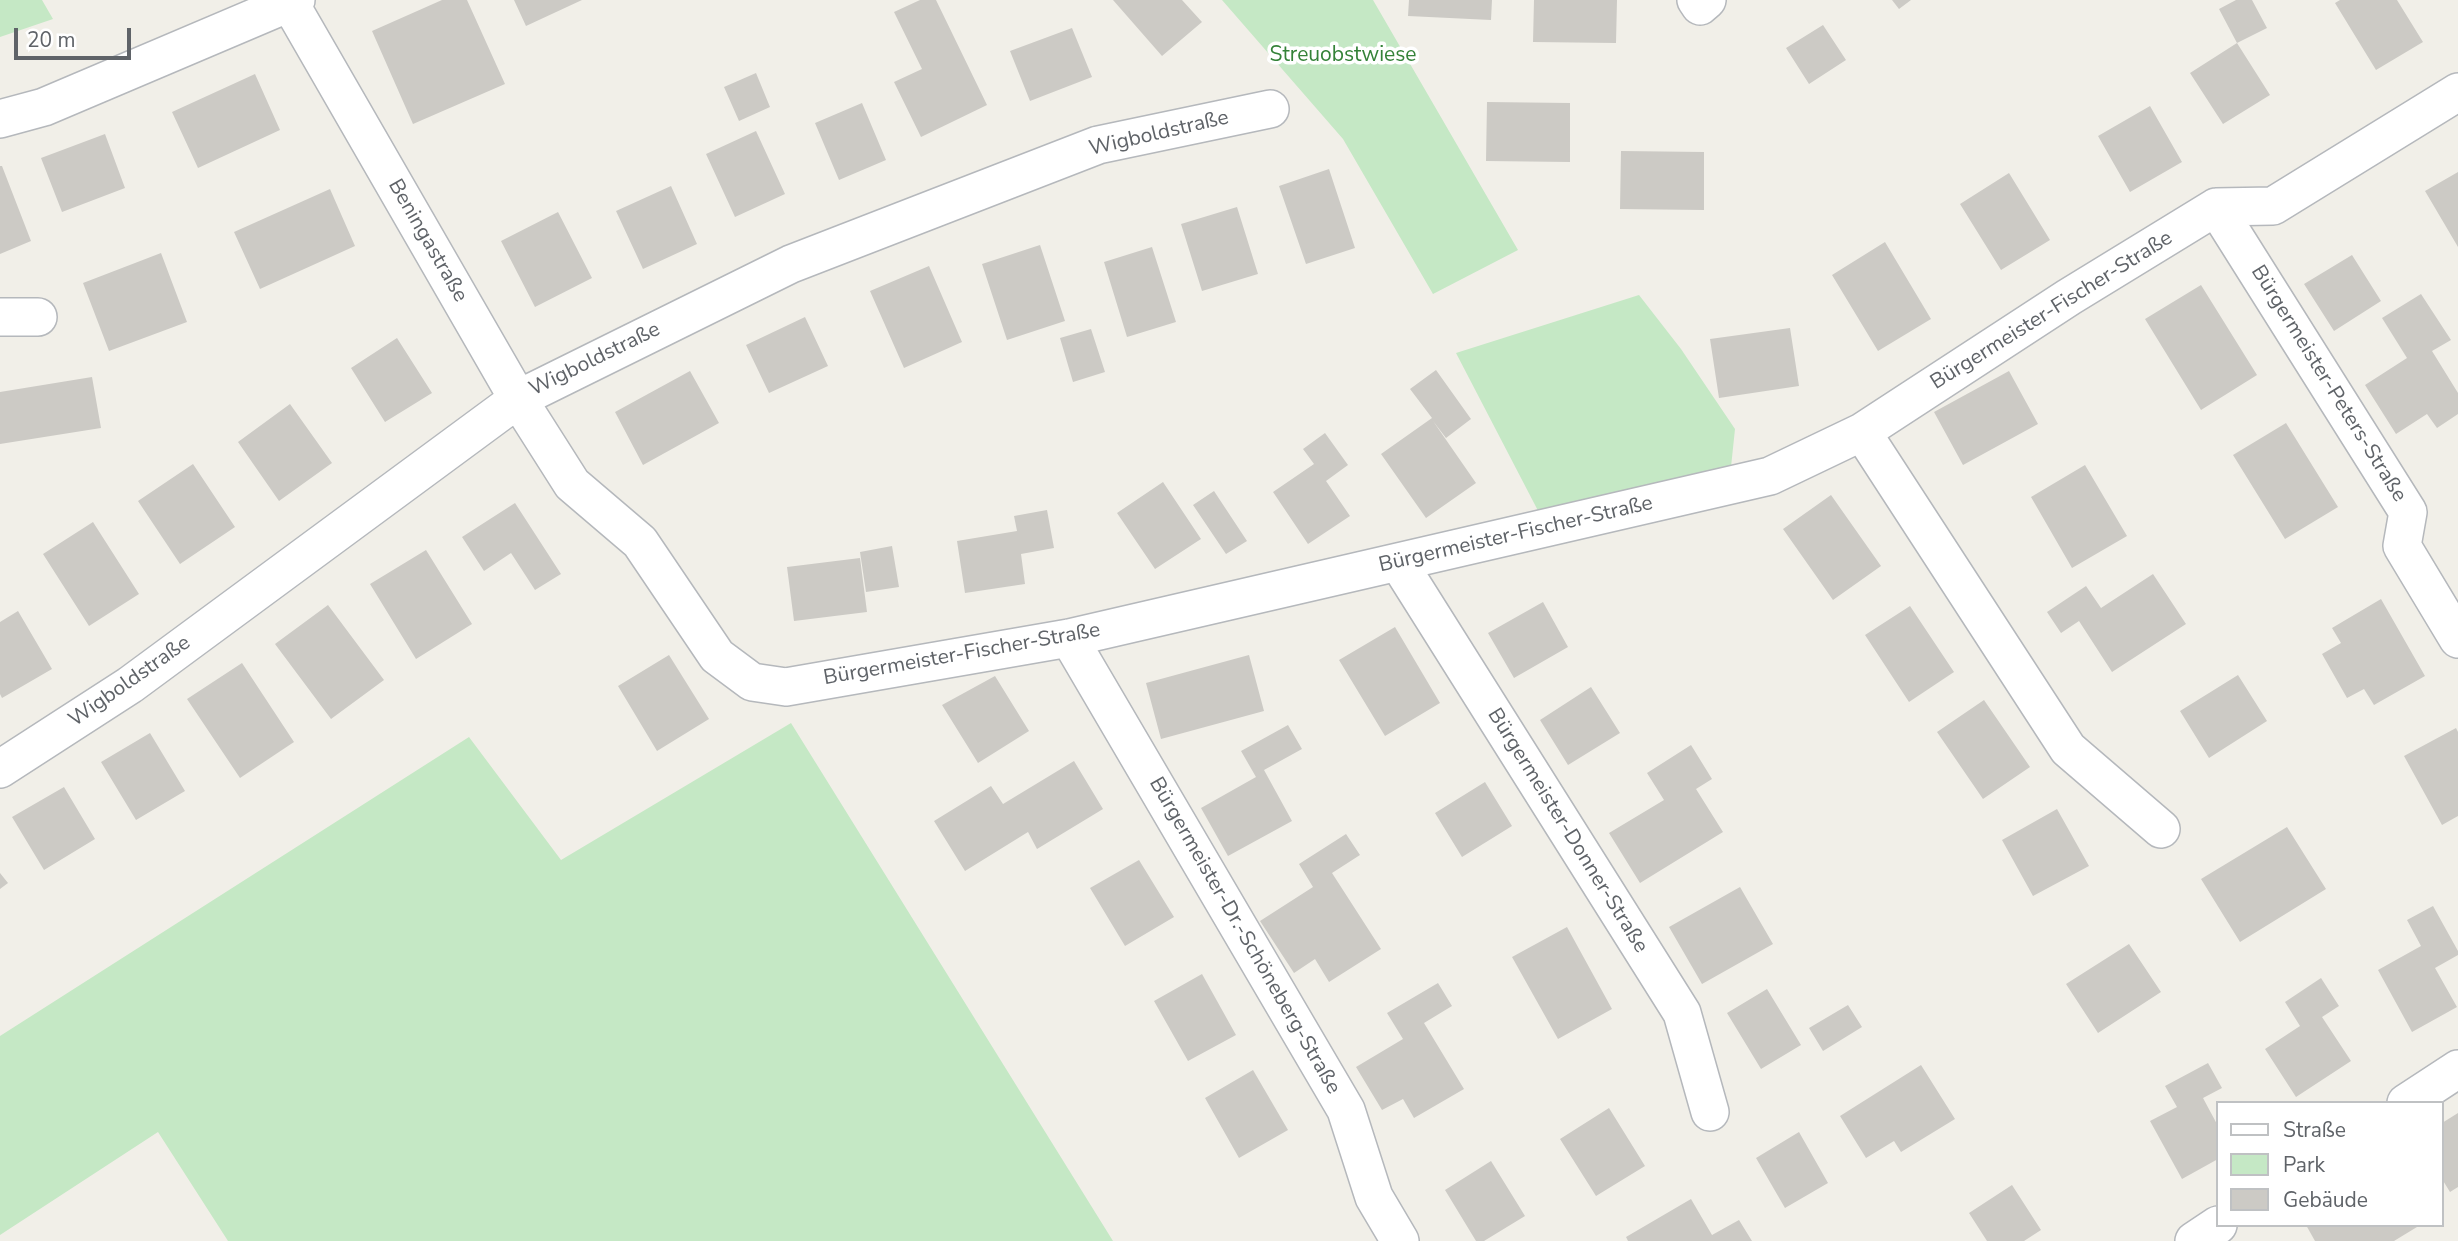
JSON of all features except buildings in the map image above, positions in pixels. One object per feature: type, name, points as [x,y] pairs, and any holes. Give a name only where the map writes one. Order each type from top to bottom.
[{"type":"street","points":[[0,119],[44,107],[291,1]]},
{"type":"street","name":"Beningastraße","points":[[291,1],[518,398],[569,479]]},
{"type":"street","name":"Bürgermeister-Fischer-Straße","points":[[569,479],[640,542],[717,656],[752,682],[786,687],[1069,638],[1770,476],[1862,432],[2069,297],[2216,207],[2273,205],[2458,92]]},
{"type":"street","name":"Wigboldstraße","points":[[0,769],[130,685],[518,398],[790,264],[1098,145],[1270,109]]},
{"type":"street","name":"Bürgermeister-Peters-Straße","points":[[2216,207],[2408,512],[2402,546],[2458,639]]},
{"type":"street","points":[[0,317],[37,317]]},
{"type":"street","points":[[1862,432],[2068,749],[2161,829]]},
{"type":"street","name":"Bürgermeister-Donner-Straße","points":[[1398,562],[1682,1013],[1710,1112]]},
{"type":"street","name":"Bürgermeister-Dr.-Schöneberg-Straße","points":[[1069,638],[1346,1110],[1374,1198],[1400,1241]]},
{"type":"street","points":[[2409,1101],[2458,1069]]},
{"type":"street","points":[[2194,1241],[2216,1226]]},
{"type":"green space","points":[[0,0],[42,0],[53,19],[0,37]]},
{"type":"green space","name":"Streuobstwiese","points":[[1222,0],[1373,0],[1518,250],[1433,294],[1343,139]]},
{"type":"green space","points":[[1639,295],[1681,349],[1735,429],[1729,486],[1547,528],[1456,353]]},
{"type":"green space","points":[[791,723],[1113,1241],[228,1241],[158,1132],[0,1235],[0,1036],[469,737],[561,860]]}]
